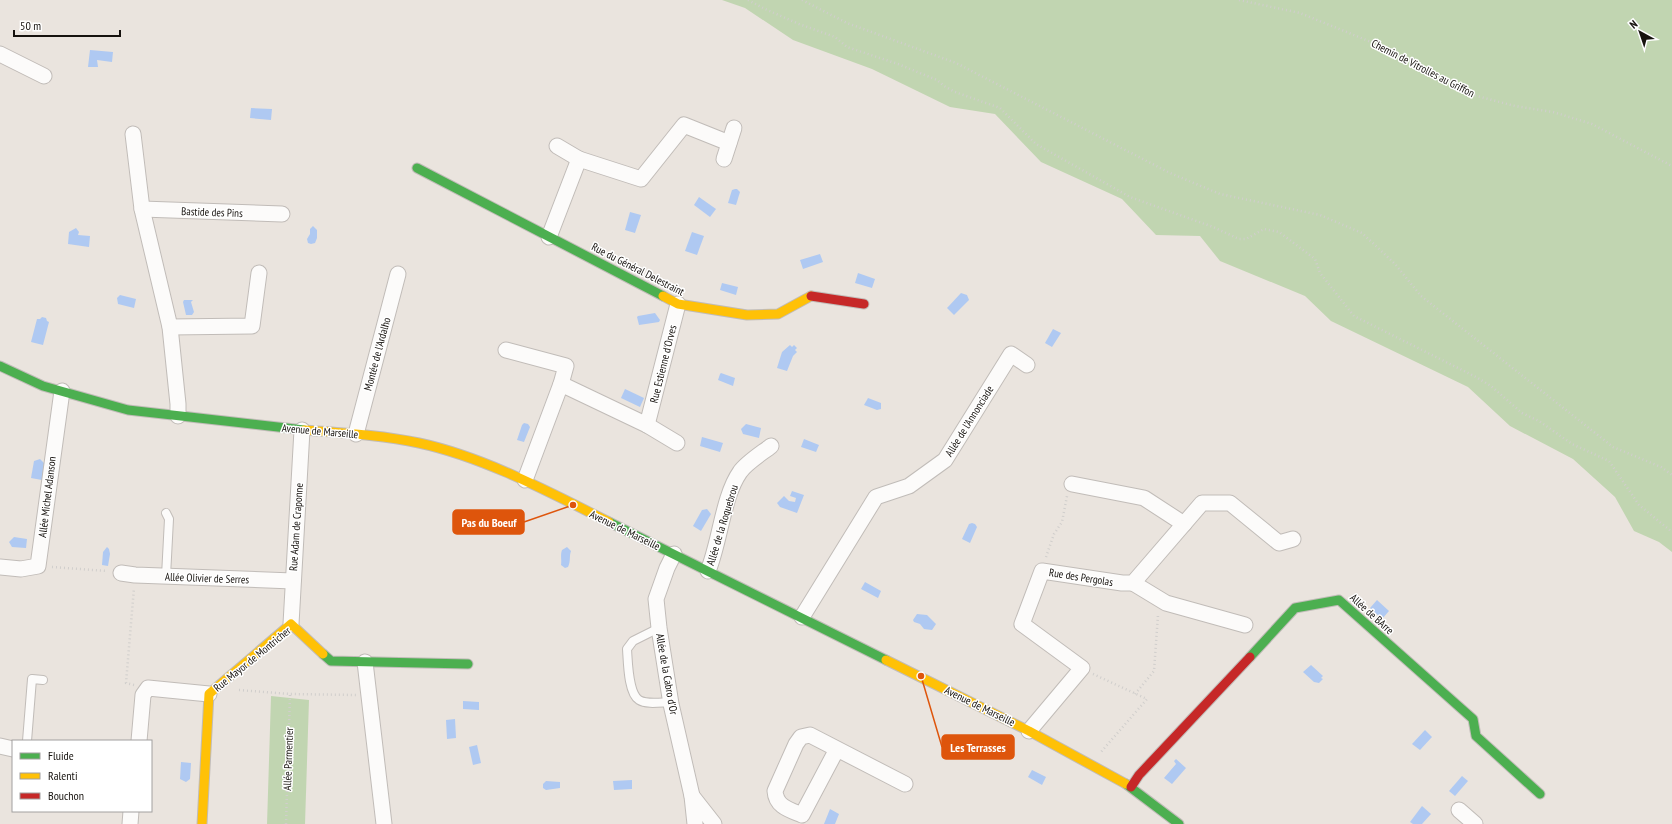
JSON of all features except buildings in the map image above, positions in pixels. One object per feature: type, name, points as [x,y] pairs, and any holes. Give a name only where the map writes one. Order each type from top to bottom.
[{"type":"street","points":[[0,54],[44,76]]},
{"type":"street","points":[[557,146],[579,159],[641,179],[684,125],[729,143]]},
{"type":"street","points":[[724,159],[734,128]]},
{"type":"street","points":[[133,134],[142,209],[170,327],[178,416]]},
{"type":"street","points":[[549,237],[579,159]]},
{"type":"street","name":"Rue du Général Delestraint","points":[[417,168],[678,304],[747,315],[778,314],[812,296],[864,304]]},
{"type":"street","name":"Bastide des Pins","points":[[142,209],[282,214]]},
{"type":"street","points":[[170,327],[252,326],[259,272]]},
{"type":"street","name":"Montée de l'Ardalho","points":[[356,434],[398,274]]},
{"type":"street","name":"Rue Estienne d'Orves","points":[[647,425],[678,304]]},
{"type":"street","points":[[506,350],[566,366],[561,384],[525,480]]},
{"type":"street","name":"Allée de l’Annonciade","points":[[802,617],[876,497],[909,486],[945,460],[1011,354],[1027,365]]},
{"type":"street","name":"Avenue de Marseille","points":[[0,366],[43,386],[128,410],[302,430],[356,434],[418,444],[469,458],[525,480],[1030,731],[1131,787],[1179,824]]},
{"type":"street","points":[[561,384],[647,425],[677,443]]},
{"type":"street","name":"Allée Michel Adanson","points":[[38,566],[62,391]]},
{"type":"street","name":"Rue Adam de Craponne","points":[[291,624],[302,430]]},
{"type":"street","name":"Allée de la Roquebrou","points":[[708,571],[714,557],[731,489],[741,470],[771,446]]},
{"type":"street","points":[[1072,484],[1144,498],[1184,524]]},
{"type":"street","points":[[1133,583],[1202,503],[1230,503],[1279,542],[1293,539]]},
{"type":"street","name":"Allée de la Cabro d'Or","points":[[674,554],[667,568],[656,599],[659,628],[671,702],[692,796],[694,824]]},
{"type":"street","points":[[0,567],[21,569],[38,566]]},
{"type":"street","name":"Rue des Pergolas","points":[[1082,668],[1022,624],[1042,571],[1122,583],[1133,583],[1166,603],[1245,625]]},
{"type":"street","name":"Allée Olivier de Serres","points":[[128,574],[293,581]]},
{"type":"street","name":"Allée de BArre","points":[[1131,787],[1139,775],[1295,608],[1339,600],[1473,719],[1476,736],[1540,794]]},
{"type":"street","name":"Rue Mayor de Montricher","points":[[202,824],[213,691],[291,624],[331,661],[468,664]]},
{"type":"street","points":[[365,662],[384,824]]},
{"type":"street","points":[[1030,731],[1082,668]]},
{"type":"street","points":[[139,740],[143,694],[148,688],[213,691]]},
{"type":"street","points":[[837,749],[801,820],[780,805],[775,798],[775,791],[796,744],[802,737],[810,735],[906,784]]},
{"type":"street","points":[[0,746],[12,749]]},
{"type":"street","name":"Allée de la Cabro d'Or","points":[[692,796],[714,824]]},
{"type":"street","points":[[1459,810],[1475,824]]},
{"type":"street","points":[[130,824],[131,812]]},
{"type":"lane","points":[[166,513],[169,519],[166,576]]},
{"type":"lane","points":[[659,628],[633,641],[627,649],[632,692],[640,700],[649,702],[671,702]]},
{"type":"lane","points":[[28,740],[32,679],[42,680]]},
{"type":"path","points":[[748,0],[799,24],[835,37],[847,47],[898,64],[937,80],[955,92],[1000,108],[1036,144],[1130,197],[1213,227],[1239,239],[1246,240],[1264,229],[1279,232],[1315,259],[1320,273],[1354,316],[1476,377],[1491,386],[1522,412],[1539,421],[1572,444],[1609,461],[1639,505],[1672,532]]},
{"type":"path","points":[[802,0],[846,23],[956,63],[1170,173],[1220,194],[1320,215],[1362,233],[1395,264],[1421,296],[1613,447],[1661,467],[1672,475]]},
{"type":"path","name":"Chemin de Vitrolles au Griffon","points":[[1239,0],[1300,13],[1371,42],[1473,95],[1515,106],[1553,112],[1592,124],[1672,166]]},
{"type":"path","points":[[1042,571],[1054,534],[1062,522],[1065,500],[1072,484]]},
{"type":"path","points":[[38,566],[128,574],[126,683],[148,688]]},
{"type":"path","points":[[1135,694],[1154,671],[1159,613],[1166,603]]},
{"type":"path","points":[[1082,668],[1147,699],[1091,764]]},
{"type":"path","points":[[213,691],[369,695]]},
{"type":"path","name":"Allée Parmentier","points":[[286,824],[290,694]]},
{"type":"green space","points":[[722,0],[1672,0],[1672,552],[1659,542],[1634,531],[1615,497],[1573,459],[1510,426],[1468,387],[1331,321],[1305,296],[1220,261],[1200,236],[1156,235],[1122,199],[1041,162],[995,114],[950,107],[872,69],[793,40],[745,8]]},
{"type":"green space","points":[[271,696],[309,700],[305,824],[267,824]]},
{"type":"water","points":[[90,50],[113,52],[112,62],[97,60],[98,67],[88,67]]},
{"type":"water","points":[[251,108],[272,109],[271,120],[250,118]]},
{"type":"water","points":[[735,189],[740,192],[736,205],[728,203],[732,190]]},
{"type":"water","points":[[699,197],[716,209],[710,217],[694,205]]},
{"type":"water","points":[[630,212],[641,215],[635,233],[625,230]]},
{"type":"water","points":[[313,226],[317,230],[317,238],[315,243],[311,244],[308,243],[307,239],[310,234],[310,229]]},
{"type":"water","points":[[76,228],[79,232],[78,235],[90,236],[89,247],[68,244],[69,232]]},
{"type":"water","points":[[692,232],[704,236],[697,255],[685,251]]},
{"type":"water","points":[[820,254],[823,262],[803,269],[800,260]]},
{"type":"water","points":[[858,273],[875,279],[872,288],[855,283]]},
{"type":"water","points":[[722,283],[738,287],[736,295],[720,290]]},
{"type":"water","points":[[961,293],[967,295],[969,300],[954,315],[947,308]]},
{"type":"water","points":[[120,295],[136,299],[134,308],[118,304],[117,298]]},
{"type":"water","points":[[184,300],[193,300],[191,302],[194,312],[192,315],[186,315],[183,302]]},
{"type":"water","points":[[655,313],[660,320],[659,322],[639,325],[638,316]]},
{"type":"water","points":[[42,317],[46,318],[49,322],[43,345],[31,342],[37,319]]},
{"type":"water","points":[[1053,329],[1061,333],[1052,347],[1045,343]]},
{"type":"water","points":[[790,345],[792,347],[794,345],[797,348],[795,350],[797,352],[793,356],[787,371],[777,368],[782,352]]},
{"type":"water","points":[[721,373],[735,378],[733,386],[718,380]]},
{"type":"water","points":[[625,389],[644,398],[640,407],[621,398]]},
{"type":"water","points":[[868,398],[881,403],[881,409],[877,410],[864,405]]},
{"type":"water","points":[[524,423],[528,424],[530,427],[524,442],[517,440]]},
{"type":"water","points":[[746,424],[761,428],[759,438],[743,434],[741,429]]},
{"type":"water","points":[[702,437],[723,443],[720,452],[700,446]]},
{"type":"water","points":[[804,439],[819,445],[816,452],[801,447]]},
{"type":"water","points":[[40,459],[44,463],[42,480],[31,478],[34,461]]},
{"type":"water","points":[[792,491],[804,495],[797,513],[780,507],[777,503],[784,496],[789,501],[795,502],[796,498],[790,496]]},
{"type":"water","points":[[707,509],[711,514],[701,531],[693,526],[702,510]]},
{"type":"water","points":[[972,523],[977,527],[970,543],[962,539],[969,524]]},
{"type":"water","points":[[14,537],[27,539],[26,548],[12,547],[9,542]]},
{"type":"water","points":[[107,547],[110,554],[108,566],[102,565],[103,552]]},
{"type":"water","points":[[567,547],[571,551],[569,565],[565,568],[561,565],[561,554],[562,550]]},
{"type":"water","points":[[865,582],[881,591],[878,598],[861,589]]},
{"type":"water","points":[[1377,600],[1389,611],[1382,619],[1370,608]]},
{"type":"water","points":[[917,614],[927,615],[936,624],[932,630],[924,629],[920,624],[914,622],[913,620]]},
{"type":"water","points":[[1311,665],[1323,676],[1321,678],[1323,679],[1319,683],[1314,682],[1303,672]]},
{"type":"water","points":[[463,701],[479,702],[479,710],[463,709]]},
{"type":"water","points":[[455,719],[456,738],[447,739],[446,720]]},
{"type":"water","points":[[1425,730],[1432,737],[1420,750],[1412,744]]},
{"type":"water","points":[[477,745],[481,763],[473,765],[469,747]]},
{"type":"water","points":[[1176,759],[1186,768],[1172,784],[1164,778],[1176,764],[1174,761]]},
{"type":"water","points":[[181,762],[191,763],[190,779],[186,782],[180,779]]},
{"type":"water","points":[[1032,770],[1046,777],[1042,785],[1028,777]]},
{"type":"water","points":[[1462,776],[1468,781],[1455,796],[1449,791]]},
{"type":"water","points":[[632,780],[632,789],[614,790],[613,781]]},
{"type":"water","points":[[546,781],[560,782],[560,788],[546,790],[543,788],[543,784]]},
{"type":"water","points":[[1422,806],[1431,814],[1422,824],[1413,824],[1410,822]]},
{"type":"water","points":[[830,809],[839,814],[835,824],[824,824]]},
{"type":"traffic: fast","points":[[417,168],[663,296]]},
{"type":"traffic: fast","points":[[0,366],[43,386],[128,410],[304,430]]},
{"type":"traffic: fast","points":[[609,522],[886,660]]},
{"type":"traffic: fast","points":[[1250,657],[1295,608],[1339,600],[1473,719],[1476,736],[1540,794]]},
{"type":"traffic: fast","points":[[323,654],[331,661],[468,664]]},
{"type":"traffic: fast","points":[[1126,784],[1179,824]]},
{"type":"traffic: slow","points":[[663,296],[678,304],[747,315],[778,314],[811,296]]},
{"type":"traffic: slow","points":[[304,430],[390,438],[443,449],[516,476],[609,522]]},
{"type":"traffic: slow","points":[[202,824],[209,694],[291,624],[323,654]]},
{"type":"traffic: slow","points":[[886,660],[1029,731],[1126,784]]},
{"type":"traffic: jam","points":[[811,296],[864,304]]},
{"type":"traffic: jam","points":[[1131,787],[1139,775],[1250,657]]},
{"type":"place","name":"Pas du Boeuf","points":[[573,505]]},
{"type":"place","name":"Les Terrasses","points":[[921,676]]}]
